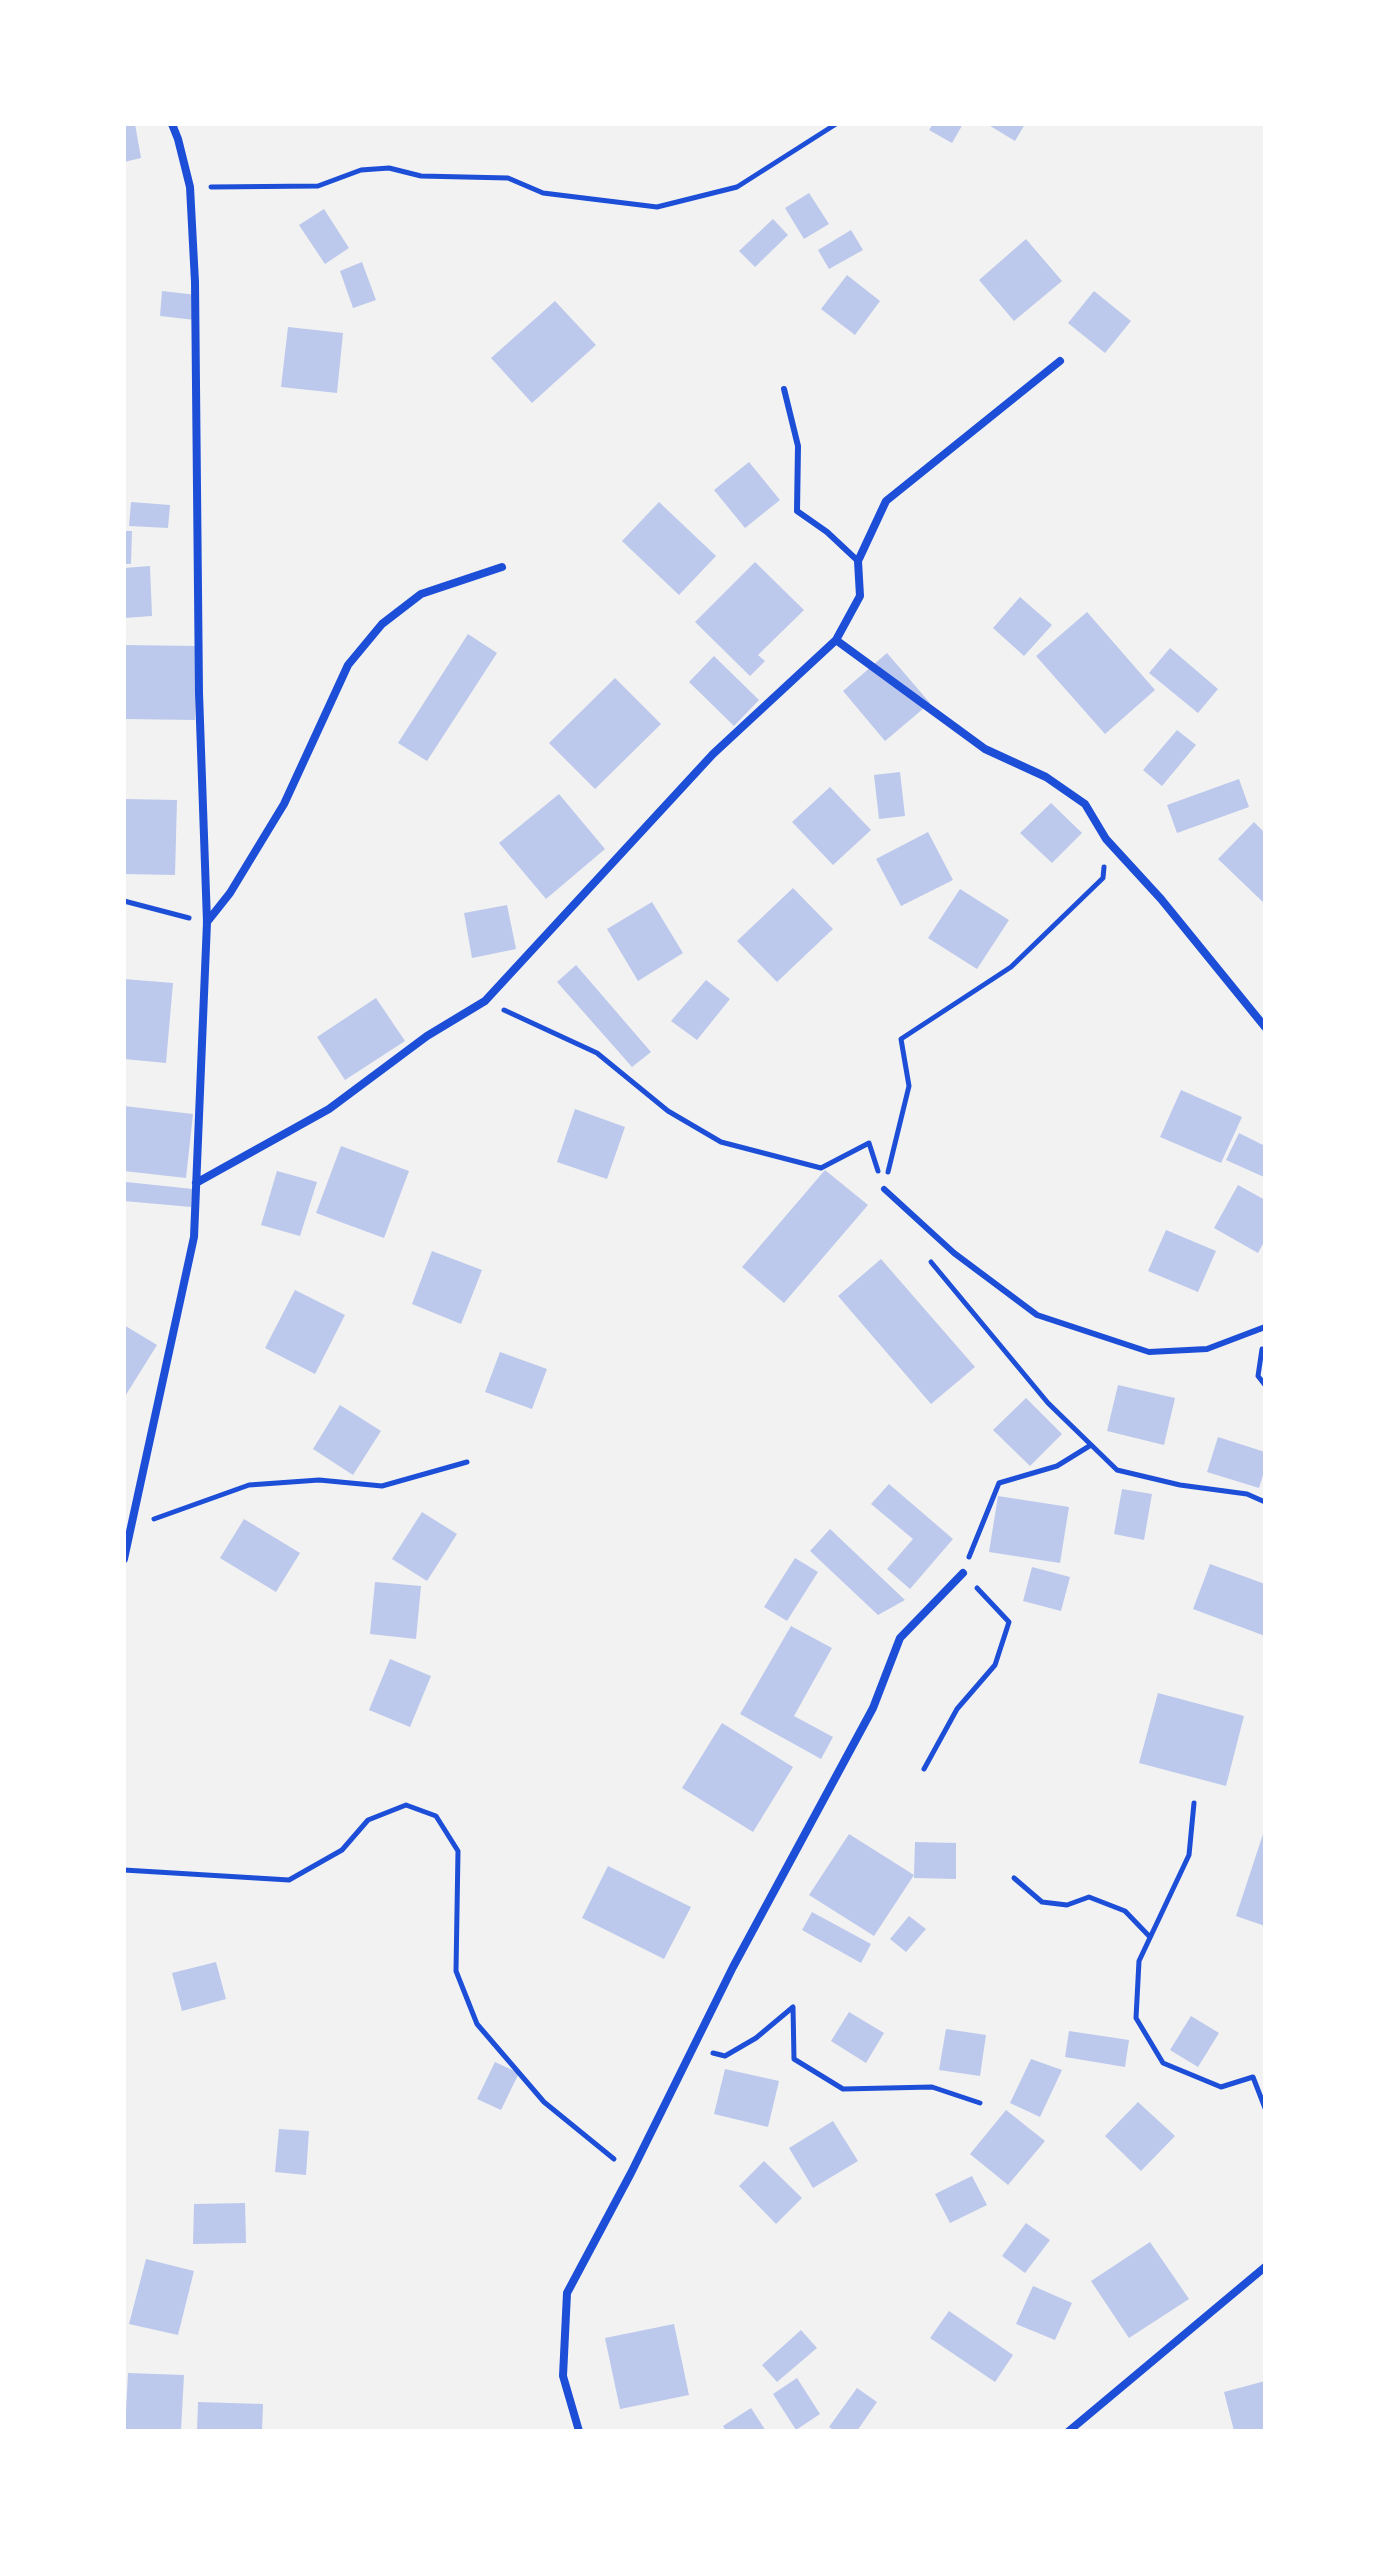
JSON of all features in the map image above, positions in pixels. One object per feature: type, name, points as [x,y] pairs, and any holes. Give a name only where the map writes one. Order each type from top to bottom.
[{"type":"street","points":[[124,1559],[194,1237],[207,922],[199,693],[195,282],[190,187],[172,124]]},
{"type":"street","points":[[196,1183],[329,1109],[427,1036],[485,1001],[713,754],[836,640],[860,596],[858,561],[886,501],[1060,361]]},
{"type":"street","points":[[207,922],[230,893],[284,804],[348,665],[382,624],[421,594],[502,567]]},
{"type":"street","points":[[836,640],[985,749],[1046,777],[1085,804],[1106,839],[1161,899],[1265,1027]]},
{"type":"street","points":[[579,2431],[563,2376],[567,2293],[631,2173],[733,1967],[873,1708],[900,1638],[963,1573]]},
{"type":"street","points":[[1069,2431],[1265,2267]]},
{"type":"lane","points":[[784,389],[798,446],[797,511],[827,532],[858,561]]},
{"type":"lane","points":[[884,1189],[954,1253],[1037,1315],[1149,1352],[1207,1349],[1265,1327]]},
{"type":"path","points":[[190,187],[318,186],[361,170],[389,168],[421,176],[508,178],[543,193],[657,207],[737,187],[836,124]]},
{"type":"path","points":[[884,1189],[909,1086],[901,1039],[1011,967],[1103,878],[1106,839]]},
{"type":"path","points":[[124,901],[207,922]]},
{"type":"path","points":[[485,1001],[597,1053],[668,1111],[721,1142],[821,1168],[869,1143],[884,1189]]},
{"type":"path","points":[[926,1256],[1048,1403],[1117,1470],[1180,1485],[1247,1494],[1265,1502]]},
{"type":"path","points":[[1265,1343],[1258,1376],[1265,1385]]},
{"type":"path","points":[[924,1769],[957,1709],[995,1665],[1009,1622],[963,1573],[999,1483],[1057,1466],[1091,1445]]},
{"type":"path","points":[[131,1527],[249,1485],[319,1480],[382,1486],[467,1462]]},
{"type":"path","points":[[1194,1803],[1189,1855],[1139,1961],[1136,2018],[1163,2063],[1221,2087],[1253,2077],[1265,2108]]},
{"type":"path","points":[[124,1870],[289,1880],[342,1850],[368,1820],[406,1805],[436,1816],[458,1851],[456,1971],[477,2024],[544,2102],[631,2173]]},
{"type":"path","points":[[1014,1878],[1042,1902],[1067,1905],[1089,1897],[1125,1911],[1150,1937]]},
{"type":"path","points":[[693,2048],[725,2056],[756,2038],[793,2007],[794,2059],[843,2089],[932,2087],[980,2103]]},
{"type":"building","points":[[124,124],[135,124],[141,158],[124,162]]},
{"type":"building","points":[[933,124],[963,124],[952,143],[929,130]]},
{"type":"building","points":[[987,124],[1025,124],[1015,141]]},
{"type":"building","points":[[809,193],[829,224],[804,239],[785,208]]},
{"type":"building","points":[[324,209],[349,248],[325,264],[299,225]]},
{"type":"building","points":[[773,219],[788,235],[755,267],[739,251]]},
{"type":"building","points":[[851,230],[863,250],[829,269],[818,250]]},
{"type":"building","points":[[1026,239],[1062,281],[1014,321],[979,280]]},
{"type":"building","points":[[362,262],[376,300],[353,308],[340,271]]},
{"type":"building","points":[[847,275],[880,301],[855,335],[821,309]]},
{"type":"building","points":[[162,291],[197,295],[195,320],[160,316]]},
{"type":"building","points":[[1094,291],[1131,321],[1105,353],[1068,323]]},
{"type":"building","points":[[555,301],[596,345],[532,403],[491,358]]},
{"type":"building","points":[[288,327],[343,333],[337,393],[281,387]]},
{"type":"building","points":[[749,462],[780,500],[745,528],[714,490]]},
{"type":"building","points":[[131,502],[170,505],[168,528],[129,526]]},
{"type":"building","points":[[659,502],[716,556],[679,595],[622,541]]},
{"type":"building","points":[[124,531],[132,531],[131,564],[124,564]]},
{"type":"building","points":[[755,562],[804,610],[758,655],[765,661],[750,676],[695,622]]},
{"type":"building","points":[[150,566],[152,616],[124,618],[124,568]]},
{"type":"building","points":[[1020,597],[1052,625],[1024,656],[993,628]]},
{"type":"building","points":[[1087,612],[1155,690],[1105,734],[1036,656]]},
{"type":"building","points":[[468,634],[497,653],[427,761],[398,743]]},
{"type":"building","points":[[124,645],[197,646],[195,720],[124,719]]},
{"type":"building","points":[[1170,648],[1218,689],[1198,713],[1149,673]]},
{"type":"building","points":[[887,653],[930,703],[885,741],[843,691]]},
{"type":"building","points":[[714,656],[759,700],[734,726],[689,682]]},
{"type":"building","points":[[615,678],[661,724],[595,789],[549,743]]},
{"type":"building","points":[[1177,730],[1196,745],[1162,786],[1143,770]]},
{"type":"building","points":[[900,772],[905,816],[879,819],[874,775]]},
{"type":"building","points":[[1239,779],[1249,807],[1177,833],[1167,805]]},
{"type":"building","points":[[830,787],[871,830],[833,865],[792,822]]},
{"type":"building","points":[[559,794],[605,849],[546,899],[499,843]]},
{"type":"building","points":[[124,799],[177,800],[175,875],[124,874]]},
{"type":"building","points":[[1051,803],[1082,833],[1052,863],[1020,833]]},
{"type":"building","points":[[1254,822],[1265,833],[1265,904],[1218,859]]},
{"type":"building","points":[[928,832],[953,880],[901,906],[876,859]]},
{"type":"building","points":[[793,888],[833,929],[777,982],[737,941]]},
{"type":"building","points":[[960,889],[1009,920],[977,969],[928,938]]},
{"type":"building","points":[[652,902],[683,953],[638,981],[607,929]]},
{"type":"building","points":[[507,905],[516,949],[472,958],[464,913]]},
{"type":"building","points":[[576,965],[651,1052],[632,1067],[557,982]]},
{"type":"building","points":[[124,979],[173,983],[166,1063],[124,1059]]},
{"type":"building","points":[[706,980],[730,999],[697,1040],[671,1021]]},
{"type":"building","points":[[376,998],[405,1041],[345,1080],[317,1037]]},
{"type":"building","points":[[1181,1090],[1242,1117],[1221,1163],[1160,1137]]},
{"type":"building","points":[[124,1106],[193,1114],[186,1178],[124,1171]]},
{"type":"building","points":[[575,1109],[625,1127],[607,1179],[557,1162]]},
{"type":"building","points":[[1239,1133],[1265,1146],[1264,1177],[1226,1160]]},
{"type":"building","points":[[341,1146],[409,1171],[384,1238],[316,1213]]},
{"type":"building","points":[[825,1170],[868,1205],[784,1303],[742,1267]]},
{"type":"building","points":[[277,1171],[317,1182],[300,1236],[261,1225]]},
{"type":"building","points":[[126,1182],[193,1189],[191,1207],[124,1201]]},
{"type":"building","points":[[1238,1185],[1265,1200],[1265,1240],[1258,1253],[1214,1228]]},
{"type":"building","points":[[1166,1230],[1216,1251],[1198,1292],[1148,1271]]},
{"type":"building","points":[[432,1251],[482,1270],[461,1324],[412,1304]]},
{"type":"building","points":[[881,1259],[975,1367],[931,1404],[838,1296]]},
{"type":"building","points":[[295,1290],[345,1315],[315,1374],[265,1348]]},
{"type":"building","points":[[124,1325],[157,1345],[124,1398]]},
{"type":"building","points":[[500,1352],[547,1369],[532,1409],[485,1392]]},
{"type":"building","points":[[1118,1385],[1175,1398],[1164,1445],[1107,1431]]},
{"type":"building","points":[[1026,1398],[1062,1434],[1030,1466],[993,1430]]},
{"type":"building","points":[[340,1405],[381,1431],[353,1475],[313,1449]]},
{"type":"building","points":[[1218,1437],[1265,1452],[1265,1469],[1259,1488],[1207,1472]]},
{"type":"building","points":[[889,1484],[953,1539],[910,1589],[887,1569],[913,1539],[871,1504]]},
{"type":"building","points":[[1122,1489],[1152,1494],[1144,1540],[1114,1534]]},
{"type":"building","points":[[998,1496],[1069,1507],[1060,1563],[989,1552]]},
{"type":"building","points":[[422,1512],[457,1534],[427,1581],[392,1559]]},
{"type":"building","points":[[244,1519],[300,1553],[276,1592],[220,1558]]},
{"type":"building","points":[[830,1529],[905,1600],[878,1615],[810,1551]]},
{"type":"building","points":[[795,1558],[818,1572],[787,1621],[764,1607]]},
{"type":"building","points":[[1210,1564],[1265,1584],[1265,1636],[1193,1609]]},
{"type":"building","points":[[1032,1567],[1070,1577],[1061,1611],[1023,1601]]},
{"type":"building","points":[[375,1582],[421,1586],[416,1639],[370,1634]]},
{"type":"building","points":[[791,1626],[832,1648],[794,1716],[833,1737],[821,1759],[740,1714]]},
{"type":"building","points":[[390,1659],[431,1676],[410,1727],[369,1710]]},
{"type":"building","points":[[1158,1693],[1244,1716],[1226,1786],[1139,1763]]},
{"type":"building","points":[[722,1723],[793,1767],[753,1832],[682,1788]]},
{"type":"building","points":[[1265,1828],[1265,1926],[1236,1916]]},
{"type":"building","points":[[849,1834],[914,1875],[874,1936],[809,1895]]},
{"type":"building","points":[[915,1842],[956,1843],[956,1879],[914,1878]]},
{"type":"building","points":[[608,1866],[691,1907],[664,1959],[582,1918]]},
{"type":"building","points":[[812,1912],[871,1944],[861,1963],[802,1930]]},
{"type":"building","points":[[909,1916],[926,1929],[906,1952],[890,1939]]},
{"type":"building","points":[[216,1962],[226,1999],[182,2011],[172,1973]]},
{"type":"building","points":[[849,2012],[884,2033],[866,2063],[831,2041]]},
{"type":"building","points":[[1191,2016],[1219,2033],[1198,2067],[1170,2050]]},
{"type":"building","points":[[946,2029],[986,2035],[980,2076],[939,2070]]},
{"type":"building","points":[[1069,2031],[1129,2040],[1125,2067],[1065,2057]]},
{"type":"building","points":[[1031,2059],[1062,2070],[1040,2117],[1010,2103]]},
{"type":"building","points":[[495,2062],[519,2073],[501,2110],[477,2099]]},
{"type":"building","points":[[725,2069],[779,2081],[768,2127],[714,2114]]},
{"type":"building","points":[[1138,2102],[1175,2136],[1141,2171],[1105,2136]]},
{"type":"building","points":[[1006,2110],[1045,2141],[1008,2185],[970,2154]]},
{"type":"building","points":[[833,2121],[858,2161],[813,2188],[789,2148]]},
{"type":"building","points":[[279,2129],[309,2131],[306,2175],[275,2172]]},
{"type":"building","points":[[764,2161],[802,2198],[776,2224],[739,2186]]},
{"type":"building","points":[[972,2176],[987,2205],[950,2223],[935,2194]]},
{"type":"building","points":[[245,2203],[246,2243],[193,2244],[194,2204]]},
{"type":"building","points":[[1026,2223],[1050,2240],[1025,2273],[1002,2256]]},
{"type":"building","points":[[1150,2242],[1189,2299],[1129,2338],[1091,2281]]},
{"type":"building","points":[[146,2259],[194,2271],[178,2335],[129,2324]]},
{"type":"building","points":[[1033,2286],[1072,2303],[1055,2340],[1016,2324]]},
{"type":"building","points":[[949,2311],[1013,2355],[995,2382],[930,2338]]},
{"type":"building","points":[[674,2324],[689,2395],[620,2409],[605,2338]]},
{"type":"building","points":[[801,2330],[817,2348],[777,2382],[762,2365]]},
{"type":"building","points":[[128,2373],[184,2375],[181,2431],[125,2431]]},
{"type":"building","points":[[797,2378],[820,2414],[796,2430],[773,2394]]},
{"type":"building","points":[[1265,2381],[1265,2431],[1234,2431],[1224,2392]]},
{"type":"building","points":[[857,2388],[877,2402],[857,2431],[835,2431],[829,2427]]},
{"type":"building","points":[[198,2402],[263,2404],[262,2431],[197,2431]]},
{"type":"building","points":[[751,2408],[766,2431],[726,2431],[723,2426]]}]
